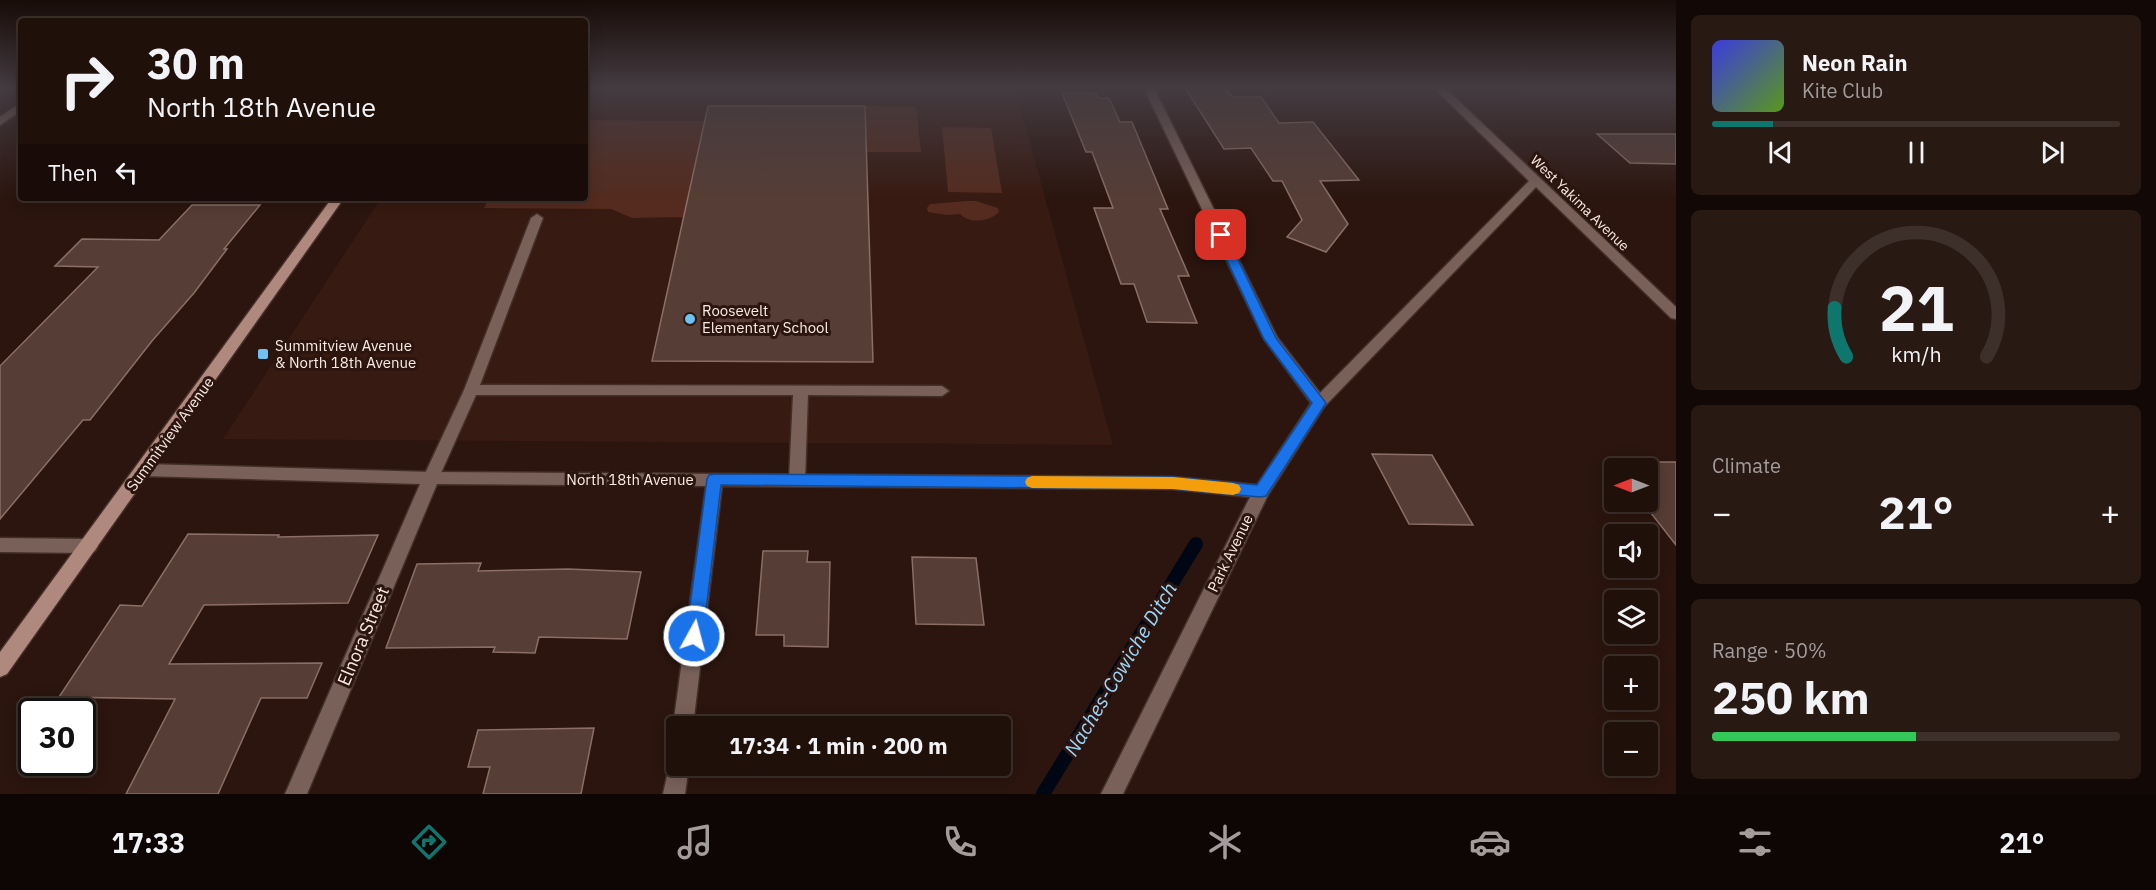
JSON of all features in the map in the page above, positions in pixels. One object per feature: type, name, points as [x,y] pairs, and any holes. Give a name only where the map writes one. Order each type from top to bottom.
[{"type":"main road","name":"Summitview Avenue","points":[[0,668],[336,201]]},
{"type":"street","points":[[1167,125],[1271,339],[1319,403]]},
{"type":"street","name":"West Yakima Avenue","points":[[1477,125],[1676,315]]},
{"type":"street","name":"Park Avenue","points":[[1112,794],[1260,492],[1319,403],[1535,181]]},
{"type":"street","name":"Elnora Street","points":[[296,794],[471,390],[537,219]]},
{"type":"street","points":[[471,390],[942,391]]},
{"type":"street","points":[[797,480],[801,390]]},
{"type":"street","name":"North 18th Avenue","points":[[144,470],[431,478],[1173,483],[1260,492]]},
{"type":"street","points":[[684,716],[715,479]]},
{"type":"street","points":[[0,545],[89,546]]},
{"type":"street","points":[[674,794],[676,776]]},
{"type":"shaded area","name":"Roosevelt Elementary School","points":[[588,125],[1025,125],[1113,445],[223,439],[379,201],[588,201]]},
{"type":"shaded area","points":[[588,125],[704,125],[684,217],[632,218],[611,209],[484,208],[488,201],[588,201]]},
{"type":"shaded area","points":[[866,125],[918,125],[921,152],[867,152]]},
{"type":"shaded area","points":[[942,127],[991,128],[1002,193],[948,192]]},
{"type":"shaded area","points":[[976,201],[998,208],[999,212],[980,221],[960,214],[947,215],[928,212],[927,208],[930,204]]},
{"type":"building","points":[[704,125],[866,125],[873,362],[652,361]]},
{"type":"building","points":[[1075,125],[1133,125],[1168,209],[1160,209],[1189,276],[1178,276],[1197,323],[1147,322],[1134,284],[1121,284],[1094,208],[1113,208],[1092,152],[1086,152]]},
{"type":"building","points":[[1209,125],[1315,125],[1359,180],[1320,181],[1348,224],[1326,252],[1287,237],[1302,220],[1282,181],[1273,181],[1251,148],[1224,149]]},
{"type":"building","points":[[1597,134],[1676,134],[1676,164],[1630,163]]},
{"type":"building","points":[[192,205],[260,205],[224,249],[227,249],[194,293],[152,341],[90,420],[83,420],[0,519],[0,366],[98,267],[55,266],[82,239],[159,240]]},
{"type":"building","points":[[1372,454],[1432,455],[1473,525],[1409,524]]},
{"type":"building","points":[[1658,462],[1676,462],[1676,545],[1650,512],[1658,512]]},
{"type":"building","points":[[188,534],[279,535],[278,537],[378,535],[348,603],[204,605],[169,664],[322,663],[307,698],[261,698],[218,794],[126,794],[175,699],[59,697],[120,605],[142,606]]},
{"type":"building","points":[[763,551],[808,551],[807,562],[830,562],[828,647],[784,646],[784,635],[756,635]]},
{"type":"building","points":[[912,557],[976,558],[984,625],[916,624]]},
{"type":"building","points":[[481,563],[478,571],[568,569],[641,572],[627,639],[539,637],[535,653],[493,652],[495,647],[386,648],[417,564]]},
{"type":"building","points":[[594,728],[581,794],[483,794],[490,767],[468,767],[478,730]]},
{"type":"waterway","name":"Naches-Cowiche Ditch","points":[[1043,794],[1196,544]]},
{"type":"slow traffic","points":[[1032,482],[1173,483],[1233,489]]},
{"type":"place","name":"Roosevelt Elementary School","points":[[690,319]]},
{"type":"place","name":"Summitview Avenue & North 18th Avenue","points":[[263,354]]},
{"type":"route","points":[[694,636],[715,479],[1173,483],[1260,492],[1319,403],[1271,339],[1221,235]]}]
